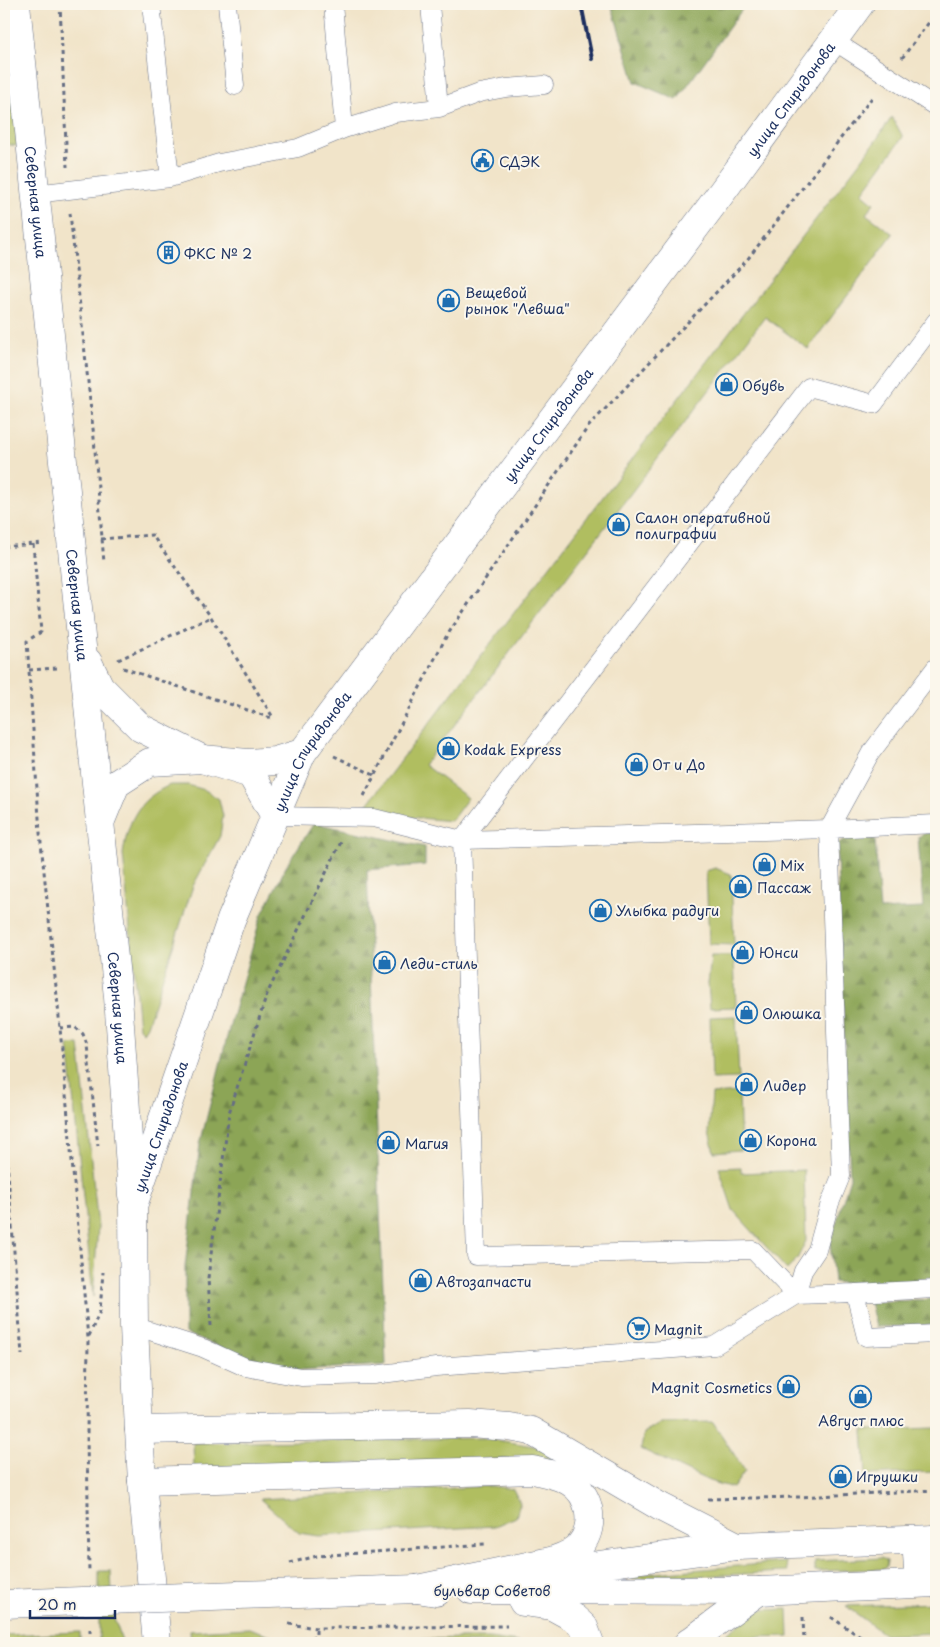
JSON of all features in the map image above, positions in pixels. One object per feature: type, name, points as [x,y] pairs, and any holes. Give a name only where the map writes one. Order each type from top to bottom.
[{"type":"street","name":"Северная улица","points":[[16,4],[118,997],[133,1206]]},
{"type":"street","name":"улица Спиридонова","points":[[157,1643],[139,1430],[134,1326],[133,1206],[231,920],[302,753],[834,42],[860,4]]},
{"type":"street","points":[[82,646],[100,687],[141,728],[202,759],[251,774],[276,816]]},
{"type":"street","points":[[100,823],[116,784],[150,762],[202,759],[248,763],[275,761],[302,753]]},
{"type":"street","points":[[139,1430],[470,1424],[509,1426],[531,1431],[659,1506],[737,1546]]},
{"type":"street","points":[[142,1481],[533,1470],[570,1482],[588,1503],[588,1529],[582,1544],[569,1554],[551,1561],[417,1589]]},
{"type":"street","name":"бульвар Советов","points":[[417,1589],[737,1546],[935,1539]]},
{"type":"street","name":"бульвар Советов","points":[[935,1539],[917,1553],[918,1570],[936,1583]]},
{"type":"street","name":"бульвар Советов","points":[[417,1589],[759,1591],[936,1583]]},
{"type":"street","points":[[4,1604],[417,1589],[552,1606],[574,1618],[584,1627],[590,1643]]},
{"type":"street","points":[[688,1643],[759,1591]]},
{"type":"lane","points":[[150,4],[170,178]]},
{"type":"lane","points":[[226,4],[235,86]]},
{"type":"lane","points":[[333,4],[344,130]]},
{"type":"lane","points":[[430,4],[439,108]]},
{"type":"lane","points":[[834,42],[936,107]]},
{"type":"lane","points":[[36,194],[170,178],[219,163],[298,148],[394,113],[439,108],[479,93],[506,88],[544,85]]},
{"type":"lane","points":[[796,1295],[753,1250],[476,1256],[462,840],[809,387],[874,404],[936,321]]},
{"type":"lane","points":[[796,1295],[803,1271],[817,1250],[830,1202],[841,1176],[829,829],[870,754],[936,667]]},
{"type":"lane","points":[[276,816],[374,818],[462,840],[936,824]]},
{"type":"lane","points":[[134,1326],[212,1352],[245,1366],[302,1377],[374,1375],[436,1366],[714,1346],[796,1295],[855,1294],[936,1289]]},
{"type":"lane","points":[[855,1294],[866,1337],[936,1334]]},
{"type":"path","points":[[60,4],[68,190],[103,539],[104,568]]},
{"type":"path","points":[[901,58],[936,12]]},
{"type":"path","points":[[212,1352],[208,1278],[229,1113],[267,994],[374,775],[446,637],[588,427],[747,260],[878,89]]},
{"type":"path","points":[[4,547],[152,534],[211,617],[274,720],[119,666]]},
{"type":"path","points":[[34,544],[41,632],[26,641],[40,833],[88,1338],[89,1574]]},
{"type":"path","points":[[110,663],[211,617]]},
{"type":"path","points":[[29,670],[60,668]]},
{"type":"path","points":[[329,753],[374,775]]},
{"type":"path","points":[[60,1028],[75,1027],[83,1034],[87,1045],[98,1152]]},
{"type":"path","points":[[4,1122],[22,1355]]},
{"type":"path","points":[[88,1338],[100,1311],[104,1266]]},
{"type":"path","points":[[705,1499],[798,1497],[936,1490]]},
{"type":"path","points":[[288,1563],[317,1556],[491,1543]]},
{"type":"path","points":[[803,1612],[804,1643]]},
{"type":"path","points":[[826,1616],[833,1617],[869,1643]]},
{"type":"path","points":[[90,1623],[90,1643]]},
{"type":"path","points":[[287,1624],[316,1628],[509,1626]]},
{"type":"path","points":[[304,1643],[316,1636],[316,1628]]},
{"type":"green space","points":[[611,4],[746,4],[677,100],[635,82]]},
{"type":"green space","points":[[4,72],[10,72],[18,146],[4,144]]},
{"type":"green space","points":[[892,117],[903,137],[862,193],[874,203],[866,214],[893,234],[808,349],[765,317],[424,765],[468,798],[451,821],[409,817],[365,807],[872,146]]},
{"type":"green space","points":[[170,785],[188,785],[205,790],[219,799],[223,816],[220,836],[193,886],[147,1026],[143,1032],[139,1028],[123,854],[128,831],[136,812],[150,797]]},
{"type":"green space","points":[[314,823],[425,847],[425,865],[367,870],[386,1365],[298,1370],[241,1355],[185,1333],[185,1267],[200,1144],[231,1021],[261,916],[288,863]]},
{"type":"green space","points":[[925,833],[936,833],[936,1280],[854,1284],[834,1282],[830,1243],[850,1178],[837,857],[839,843],[847,838],[875,839],[880,910],[923,908],[918,837]]},
{"type":"green space","points":[[715,868],[731,874],[734,945],[709,944],[706,871]]},
{"type":"green space","points":[[711,956],[734,956],[736,1007],[710,1008],[708,984]]},
{"type":"green space","points":[[736,1016],[739,1078],[712,1079],[710,1017]]},
{"type":"green space","points":[[79,1044],[98,1227],[93,1297],[68,1045]]},
{"type":"green space","points":[[739,1092],[741,1150],[714,1152],[709,1132],[712,1094]]},
{"type":"green space","points":[[741,1167],[741,1173],[804,1170],[806,1241],[797,1259],[787,1270],[733,1210],[719,1168]]},
{"type":"green space","points":[[936,1299],[936,1325],[876,1327],[870,1302]]},
{"type":"green space","points":[[713,1422],[745,1471],[733,1488],[709,1481],[641,1449],[644,1433],[661,1423]]},
{"type":"green space","points":[[936,1428],[936,1472],[866,1475],[863,1430]]},
{"type":"green space","points":[[484,1438],[546,1448],[574,1467],[544,1458],[194,1468],[193,1443]]},
{"type":"green space","points":[[492,1486],[513,1489],[520,1503],[516,1517],[495,1526],[318,1536],[299,1533],[260,1499]]},
{"type":"green space","points":[[882,1558],[887,1561],[886,1567],[883,1569],[815,1571],[815,1561]]},
{"type":"green space","points":[[786,1562],[787,1572],[632,1579],[632,1575]]},
{"type":"green space","points":[[99,1571],[111,1571],[113,1615],[123,1643],[99,1643]]},
{"type":"green space","points":[[936,1603],[936,1633],[885,1635],[846,1606]]},
{"type":"green space","points":[[788,1609],[789,1636],[722,1638],[757,1610]]},
{"type":"green space","points":[[249,1628],[294,1643],[191,1643],[190,1631]]},
{"type":"green space","points":[[80,1632],[80,1643],[4,1643],[4,1635]]},
{"type":"green space","points":[[490,1638],[525,1643],[294,1643]]},
{"type":"railway","points":[[581,4],[592,59]]},
{"type":"place","name":"СДЭК","points":[[483,161]]},
{"type":"place","name":"ФКС № 2","points":[[168,253]]},
{"type":"place","name":"Вещевой рынок \"Левша\"","points":[[449,300]]},
{"type":"place","name":"Обувь","points":[[726,385]]},
{"type":"place","name":"Салон оперативной полиграфии","points":[[619,525]]},
{"type":"place","name":"Kodak Express","points":[[448,749]]},
{"type":"place","name":"От и До","points":[[636,764]]},
{"type":"place","name":"Mix","points":[[764,865]]},
{"type":"place","name":"Пассаж","points":[[741,887]]},
{"type":"place","name":"Улыбка радуги","points":[[600,910]]},
{"type":"place","name":"Юнси","points":[[743,952]]},
{"type":"place","name":"Леди-стиль","points":[[384,963]]},
{"type":"place","name":"Олюшка","points":[[746,1013]]},
{"type":"place","name":"Лидер","points":[[747,1085]]},
{"type":"place","name":"Корона","points":[[750,1140]]},
{"type":"place","name":"Магия","points":[[389,1143]]},
{"type":"place","name":"Автозапчасти","points":[[420,1281]]},
{"type":"place","name":"Magnit","points":[[638,1329]]},
{"type":"place","name":"Magnit Cosmetics","points":[[788,1387]]},
{"type":"place","name":"Август плюс","points":[[861,1397]]},
{"type":"place","name":"Игрушки","points":[[840,1476]]}]
